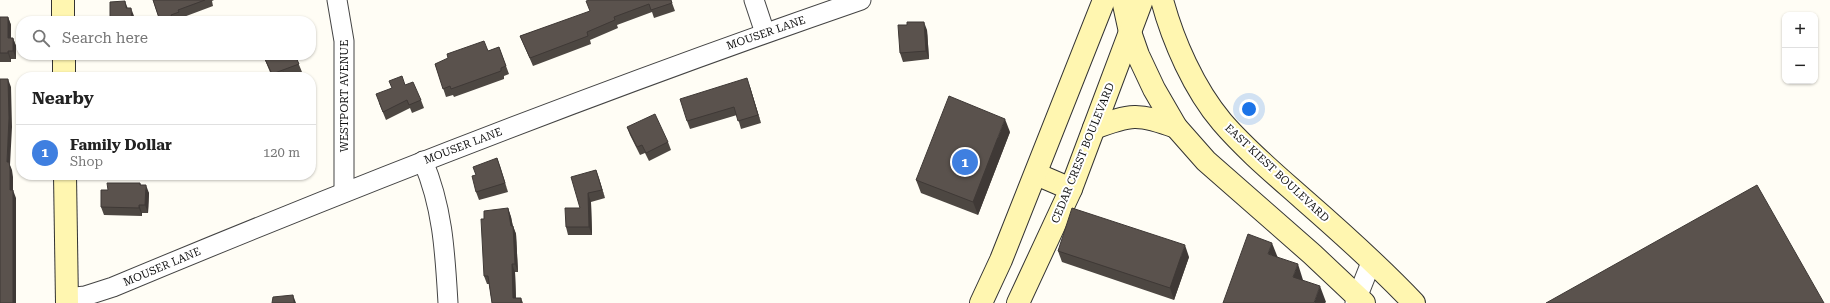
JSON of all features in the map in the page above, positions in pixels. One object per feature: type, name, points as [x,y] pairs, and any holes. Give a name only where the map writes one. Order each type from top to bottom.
[{"type":"street","points":[[63,0],[63,16]]},
{"type":"street","name":"WESTPORT AVENUE","points":[[337,0],[344,41],[344,192]]},
{"type":"street","points":[[754,0],[766,33]]},
{"type":"street","name":"MOUSER LANE","points":[[67,300],[113,287],[344,192],[578,101],[861,0]]},
{"type":"street","points":[[981,303],[1001,260],[1036,174],[1104,0]]},
{"type":"street","points":[[1122,0],[1130,32],[1154,89],[1176,126],[1206,161],[1359,301],[1372,260]]},
{"type":"street","name":"CEDAR CREST BOULEVARD","points":[[1018,303],[1071,189],[1142,0]]},
{"type":"street","name":"EAST KIEST BOULEVARD","points":[[1162,0],[1177,44],[1188,67],[1222,122],[1266,166],[1372,260],[1414,303]]},
{"type":"street","points":[[64,60],[64,72]]},
{"type":"street","points":[[1094,128],[1121,117],[1148,116],[1176,126]]},
{"type":"street","points":[[423,161],[433,187],[444,237],[448,303]]},
{"type":"street","points":[[1036,174],[1071,189]]},
{"type":"street","points":[[65,180],[67,300]]},
{"type":"street","points":[[1001,260],[1032,273]]},
{"type":"building","points":[[153,0],[205,0],[178,10],[179,12],[172,16],[158,16]]},
{"type":"building","points":[[671,0],[672,3],[651,10],[649,4],[614,17],[615,20],[587,32],[588,36],[530,58],[520,36],[590,11],[586,1]]},
{"type":"building","points":[[125,1],[126,8],[131,8],[132,16],[110,16],[110,2]]},
{"type":"building","points":[[0,17],[8,17],[8,38],[13,38],[13,51],[8,51],[8,53],[0,53]]},
{"type":"building","points":[[907,22],[924,22],[926,51],[900,53],[898,25],[907,25]]},
{"type":"building","points":[[484,41],[488,51],[499,47],[506,66],[501,68],[501,71],[451,89],[450,86],[443,89],[435,64],[448,58],[447,54]]},
{"type":"building","points":[[265,60],[297,60],[299,64],[277,72],[271,72]]},
{"type":"building","points":[[402,76],[405,85],[413,82],[421,100],[409,105],[407,100],[383,112],[376,94],[392,88],[389,81]]},
{"type":"building","points":[[747,78],[758,115],[738,121],[734,107],[687,121],[680,99]]},
{"type":"building","points":[[0,79],[8,79],[9,118],[7,162],[9,162],[10,169],[10,190],[13,190],[13,303],[0,303]]},
{"type":"building","points":[[949,96],[1005,119],[973,202],[916,180]]},
{"type":"building","points":[[655,114],[668,142],[646,153],[642,145],[637,147],[627,127]]},
{"type":"building","points":[[497,158],[505,183],[476,192],[472,176],[476,175],[473,167]]},
{"type":"building","points":[[596,170],[602,190],[588,193],[589,227],[566,227],[565,208],[580,208],[571,177]]},
{"type":"building","points":[[107,183],[140,183],[140,185],[146,185],[145,205],[139,205],[139,208],[101,207],[101,190],[108,190]]},
{"type":"building","points":[[1757,185],[1824,303],[1546,303]]},
{"type":"building","points":[[508,208],[511,226],[513,226],[515,264],[512,264],[513,298],[521,298],[521,303],[492,303],[488,276],[484,276],[481,219],[484,219],[484,211]]},
{"type":"building","points":[[1072,208],[1185,245],[1170,288],[1058,251]]},
{"type":"building","points":[[1248,234],[1272,243],[1268,254],[1298,264],[1293,277],[1320,286],[1314,303],[1223,303]]},
{"type":"building","points":[[293,295],[294,303],[272,303],[273,297]]},
{"type":"place","name":"Family Dollar","points":[[965,162]]}]
